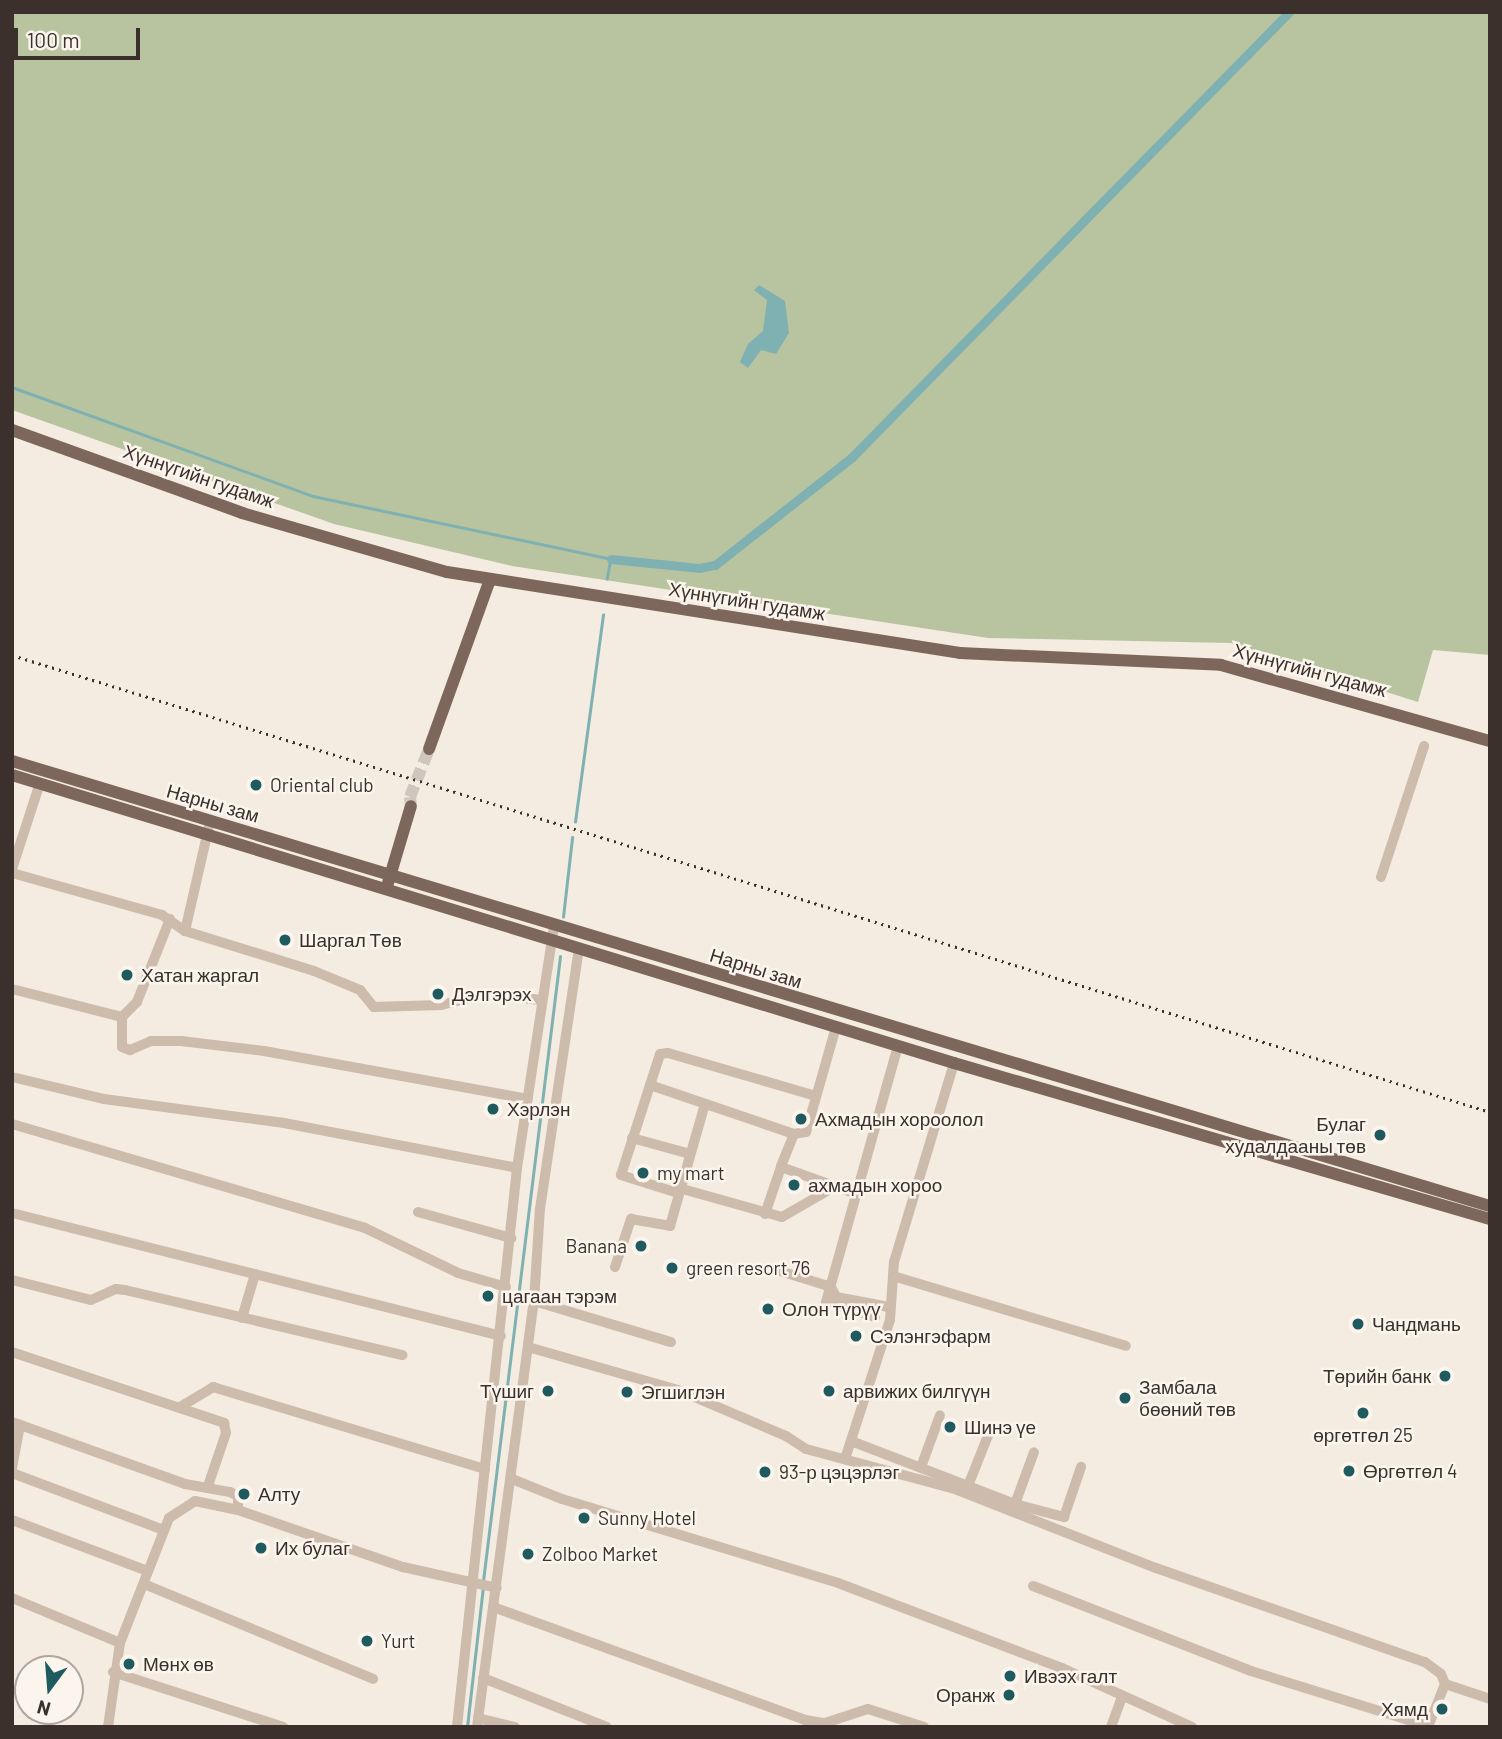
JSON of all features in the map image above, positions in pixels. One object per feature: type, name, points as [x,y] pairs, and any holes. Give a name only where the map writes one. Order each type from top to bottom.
[{"type":"main road","name":"Хүннүгийн гудамж","points":[[12,430],[295,530],[395,560],[491,580],[960,653],[1221,665],[1490,741]]},
{"type":"main road","points":[[429,749],[491,580]]},
{"type":"main road","name":"Нарны зам","points":[[12,761],[208,828],[388,883],[554,927],[1490,1206]]},
{"type":"main road","name":"Нарны зам","points":[[12,775],[208,828]]},
{"type":"main road","points":[[388,883],[411,806]]},
{"type":"main road","name":"Нарны зам","points":[[388,883],[551,941],[954,1063],[1490,1219]]},
{"type":"street","points":[[1381,877],[1424,746]]},
{"type":"street","points":[[40,783],[12,871],[170,919],[185,931],[314,971],[360,990],[374,1007],[441,1005],[486,994],[542,1000]]},
{"type":"street","points":[[185,931],[208,828]]},
{"type":"street","points":[[170,919],[136,1002],[122,1017],[120,1041],[130,1050],[151,1041],[264,1051],[528,1099]]},
{"type":"street","points":[[457,1727],[517,1168],[554,927]]},
{"type":"street","points":[[515,1727],[477,1722],[496,1608],[493,1588],[512,1479],[534,1301],[540,1209],[579,949]]},
{"type":"street","points":[[12,989],[122,1017]]},
{"type":"street","points":[[650,1085],[794,1134],[806,1132],[836,1027]]},
{"type":"street","points":[[876,1317],[826,1302],[898,1046]]},
{"type":"street","points":[[816,1096],[668,1053],[660,1054],[621,1175],[765,1214],[790,1215],[834,1187]]},
{"type":"street","points":[[845,1459],[890,1320],[893,1276],[954,1063]]},
{"type":"street","points":[[12,1077],[104,1099],[284,1123],[517,1168]]},
{"type":"street","points":[[615,1267],[631,1219],[670,1226],[678,1190],[705,1104]]},
{"type":"street","points":[[12,1124],[365,1228],[458,1273],[506,1287]]},
{"type":"street","points":[[765,1214],[794,1134]]},
{"type":"street","points":[[632,1138],[690,1154]]},
{"type":"street","points":[[781,1167],[857,1194]]},
{"type":"street","points":[[418,1212],[510,1238]]},
{"type":"street","points":[[12,1213],[501,1336]]},
{"type":"street","points":[[780,1271],[831,1287],[836,1297],[889,1307]]},
{"type":"street","points":[[242,1318],[255,1274]]},
{"type":"street","points":[[893,1276],[1126,1346]]},
{"type":"street","points":[[12,1280],[91,1300],[116,1289],[125,1290],[403,1354]]},
{"type":"street","points":[[534,1301],[671,1342]]},
{"type":"street","points":[[528,1347],[678,1390],[786,1436],[806,1449],[955,1489],[1156,1569],[1425,1662],[1441,1674],[1445,1684],[1428,1726],[1251,1671],[1033,1586]]},
{"type":"street","points":[[12,1352],[216,1418],[227,1427],[195,1501],[169,1518],[164,1530],[120,1643],[113,1672],[108,1727]]},
{"type":"street","points":[[180,1407],[213,1387],[485,1469]]},
{"type":"street","points":[[921,1467],[940,1415]]},
{"type":"street","points":[[12,1468],[16,1424],[203,1487],[238,1496],[238,1510]]},
{"type":"street","points":[[968,1486],[989,1433]]},
{"type":"street","points":[[851,1441],[1016,1504],[1064,1517],[1081,1467]]},
{"type":"street","points":[[1016,1504],[1034,1452]]},
{"type":"street","points":[[12,1473],[164,1530]]},
{"type":"street","points":[[512,1479],[562,1499],[838,1583],[1049,1663],[1192,1727]]},
{"type":"street","points":[[195,1501],[238,1510],[403,1567],[493,1588]]},
{"type":"street","points":[[12,1520],[148,1571]]},
{"type":"street","points":[[144,1584],[373,1679]]},
{"type":"street","points":[[12,1598],[120,1643]]},
{"type":"street","points":[[496,1608],[805,1720],[825,1723],[868,1709],[924,1727]]},
{"type":"street","points":[[113,1672],[283,1727]]},
{"type":"street","points":[[483,1678],[607,1727]]},
{"type":"street","points":[[1445,1684],[1490,1699]]},
{"type":"street","points":[[1111,1727],[1122,1697]]},
{"type":"green space","points":[[12,12],[1490,12],[1490,655],[1433,650],[1418,702],[1231,643],[988,638],[512,566],[334,524],[12,410]]},
{"type":"water","points":[[759,285],[785,301],[789,333],[776,354],[761,350],[748,368],[740,362],[748,344],[763,331],[767,300],[754,290]]},
{"type":"waterway","points":[[611,559],[699,568],[715,565],[852,457],[1289,12]]},
{"type":"waterway","points":[[12,387],[313,496],[611,559],[607,579]]},
{"type":"waterway","points":[[575,822],[603,615]]},
{"type":"waterway","points":[[563,917],[572,838]]},
{"type":"waterway","points":[[483,1581],[560,957]]},
{"type":"waterway","points":[[467,1727],[483,1587]]},
{"type":"tunnel","points":[[411,806],[410,797],[429,749]]},
{"type":"railway","points":[[12,655],[1490,1112]]},
{"type":"place","name":"Oriental club","points":[[256,785]]},
{"type":"place","name":"Шаргал Төв","points":[[285,940]]},
{"type":"place","name":"Хатан жаргал","points":[[127,975]]},
{"type":"place","name":"Дэлгэрэх","points":[[438,994]]},
{"type":"place","name":"Хэрлэн","points":[[493,1109]]},
{"type":"place","name":"Ахмадын хороолол","points":[[801,1119]]},
{"type":"place","name":"Булаг худалдааны төв","points":[[1380,1135]]},
{"type":"place","name":"my mart","points":[[643,1173]]},
{"type":"place","name":"ахмадын хороо","points":[[794,1185]]},
{"type":"place","name":"Banana","points":[[641,1246]]},
{"type":"place","name":"green resort 76","points":[[672,1268]]},
{"type":"place","name":"цагаан тэрэм","points":[[488,1296]]},
{"type":"place","name":"Олон түрүү","points":[[768,1309]]},
{"type":"place","name":"Чандмань","points":[[1358,1324]]},
{"type":"place","name":"Сэлэнгэфарм","points":[[856,1336]]},
{"type":"place","name":"Төрийн банк","points":[[1445,1376]]},
{"type":"place","name":"Түшиг","points":[[548,1391]]},
{"type":"place","name":"арвижих билгүүн","points":[[829,1391]]},
{"type":"place","name":"Эгшиглэн","points":[[627,1392]]},
{"type":"place","name":"Замбала бөөний төв","points":[[1125,1398]]},
{"type":"place","name":"өргөтгөл 25","points":[[1363,1413]]},
{"type":"place","name":"Шинэ үе","points":[[950,1427]]},
{"type":"place","name":"Өргөтгөл 4","points":[[1349,1471]]},
{"type":"place","name":"93-р цэцэрлэг","points":[[765,1472]]},
{"type":"place","name":"Алту","points":[[244,1494]]},
{"type":"place","name":"Sunny Hotel","points":[[584,1518]]},
{"type":"place","name":"Их булаг","points":[[261,1548]]},
{"type":"place","name":"Zolboo Market","points":[[528,1554]]},
{"type":"place","name":"Yurt","points":[[367,1641]]},
{"type":"place","name":"Мөнх өв","points":[[129,1664]]},
{"type":"place","name":"Ивээх галт","points":[[1010,1676]]},
{"type":"place","name":"Оранж","points":[[1009,1695]]},
{"type":"place","name":"Хямд","points":[[1442,1709]]}]
